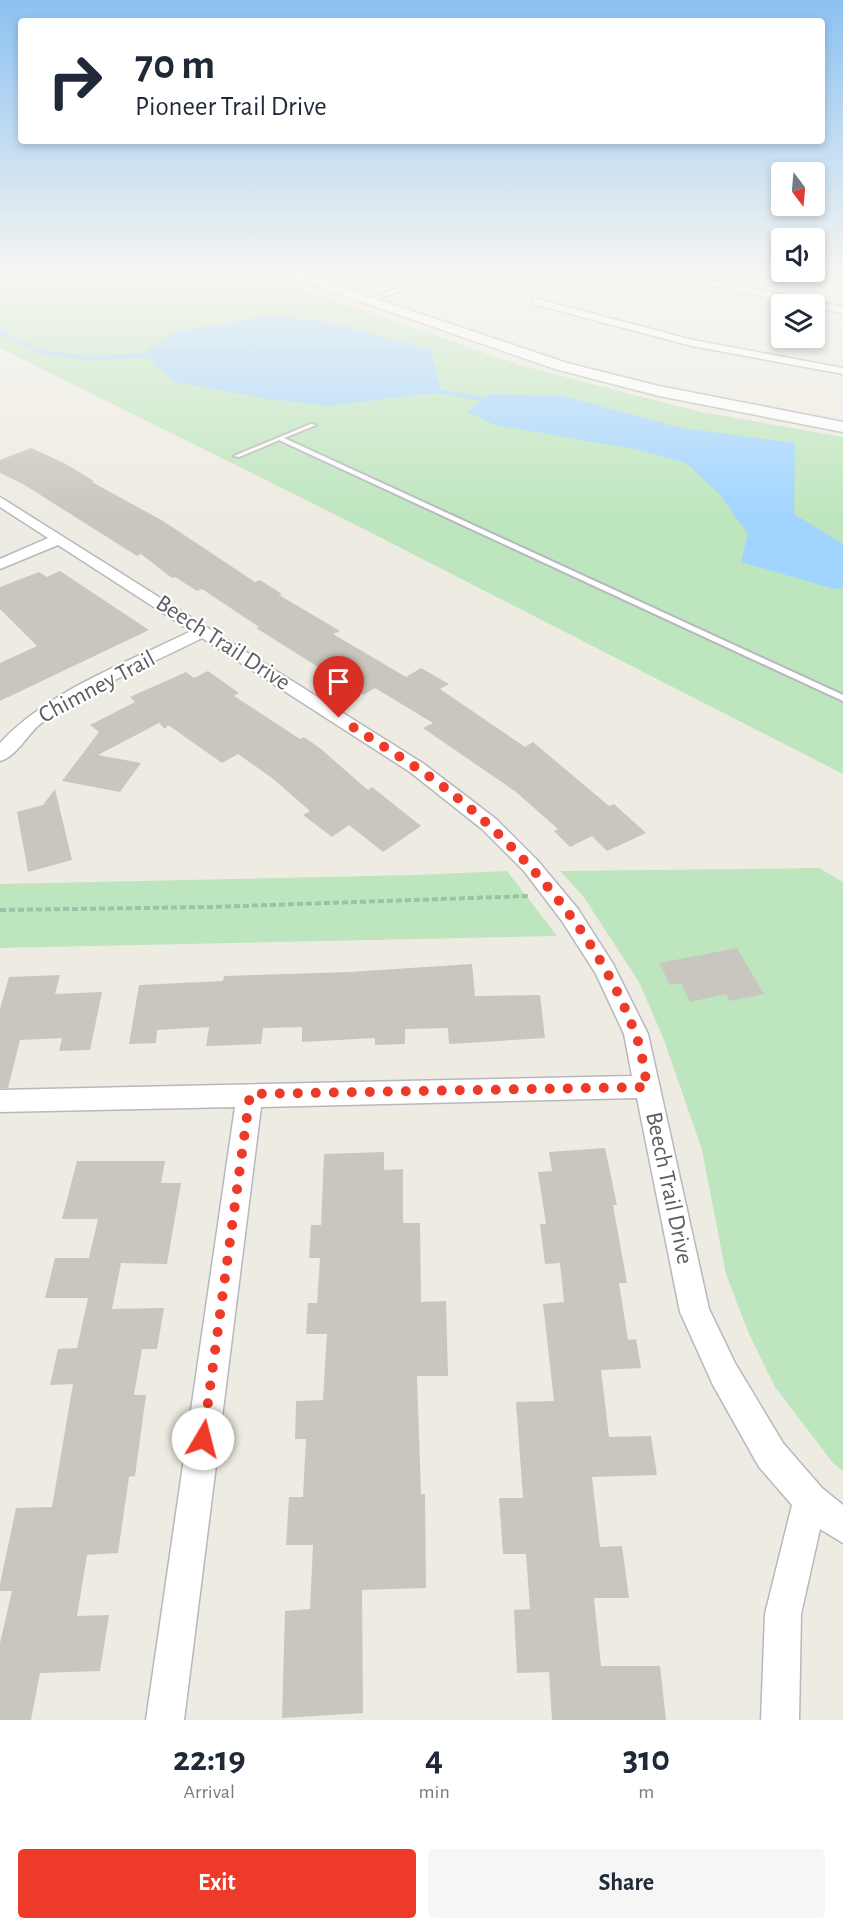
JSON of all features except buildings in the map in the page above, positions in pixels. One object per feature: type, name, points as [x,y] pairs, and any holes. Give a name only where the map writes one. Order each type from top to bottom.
[{"type":"main road","points":[[529,355],[659,391],[843,427]]},
{"type":"street","points":[[767,355],[839,367]]},
{"type":"street","name":"Beech Trail Drive","points":[[0,501],[445,788],[489,824],[531,866],[570,915],[605,970],[636,1034],[695,1312],[724,1374],[771,1455],[810,1500],[843,1526]]},
{"type":"street","points":[[0,564],[59,539]]},
{"type":"street","name":"Chimney Trail","points":[[0,755],[26,726],[50,708],[203,631]]},
{"type":"street","points":[[0,1101],[647,1087]]},
{"type":"street","points":[[165,1720],[250,1094]]},
{"type":"street","points":[[780,1720],[783,1614],[810,1500]]},
{"type":"lane","points":[[237,456],[313,424]]},
{"type":"lane","points":[[279,438],[843,698]]},
{"type":"path","points":[[0,910],[224,906],[554,895]]},
{"type":"green space","points":[[15,355],[492,355],[523,366],[701,412],[843,437],[843,774],[342,518]]},
{"type":"green space","points":[[819,868],[843,882],[843,1471],[833,1463],[775,1387],[749,1334],[726,1274],[702,1150],[664,1040],[639,982],[583,896],[560,871]]},
{"type":"green space","points":[[507,871],[557,936],[0,948],[0,884]]},
{"type":"water","points":[[144,355],[432,355],[441,392],[329,406],[268,399],[175,382]]},
{"type":"water","points":[[490,394],[563,396],[682,428],[795,443],[794,514],[843,544],[843,588],[834,589],[741,562],[748,534],[719,494],[686,463],[635,449],[495,425],[467,412]]},
{"type":"waterway","points":[[64,355],[90,359],[148,355]]},
{"type":"waterway","points":[[432,390],[494,401],[487,400]]},
{"type":"route","points":[[203,1439],[250,1094],[647,1087],[636,1034],[605,970],[570,915],[531,866],[489,824],[445,788],[339,718]]}]
